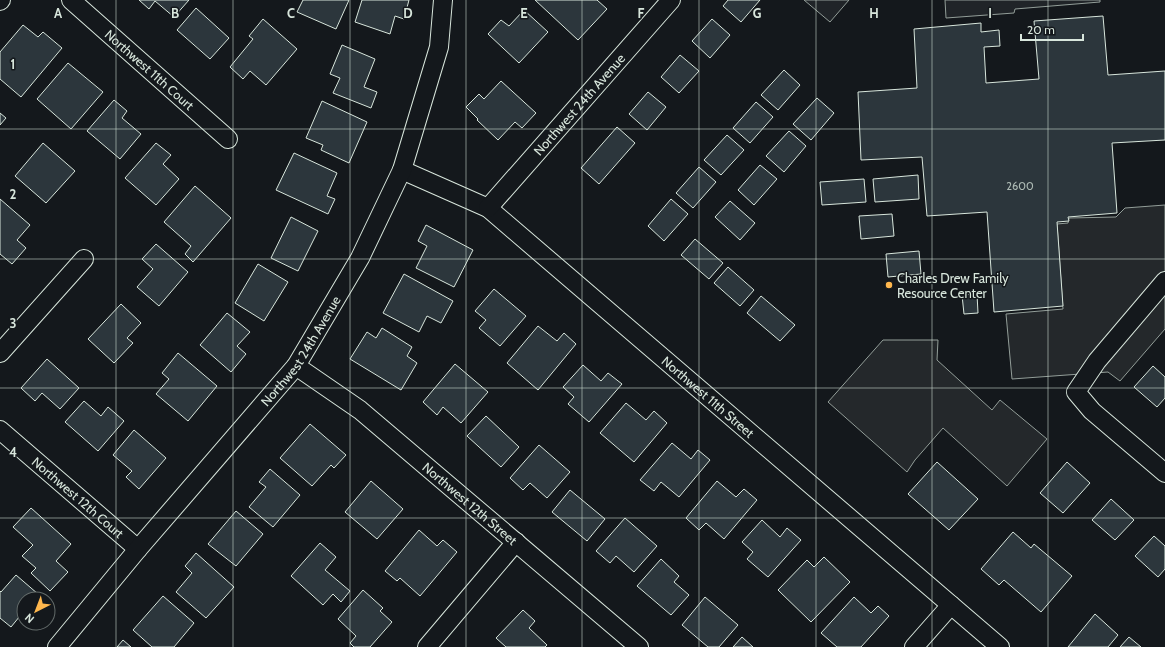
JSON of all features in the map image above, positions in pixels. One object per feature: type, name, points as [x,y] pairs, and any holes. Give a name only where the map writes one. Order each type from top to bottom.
[{"type":"street","name":"Northwest 11th Court","points":[[71,0],[228,139]]},
{"type":"street","name":"Northwest 24th Avenue","points":[[57,647],[138,548],[296,366],[360,258],[402,170],[439,47],[443,0]]},
{"type":"street","name":"Northwest 24th Avenue","points":[[488,208],[671,0]]},
{"type":"street","name":"Northwest 11th Street","points":[[402,170],[488,208],[1000,647]]},
{"type":"street","points":[[0,353],[84,259]]},
{"type":"street","points":[[1163,283],[1097,361],[1076,392],[1092,411],[1165,473]]},
{"type":"street","name":"Northwest 12th Street","points":[[296,366],[360,410],[639,647]]},
{"type":"street","name":"Northwest 12th Court","points":[[0,430],[138,548]]},
{"type":"street","points":[[427,647],[516,542]]},
{"type":"street","points":[[914,647],[951,605]]},
{"type":"shaded area","points":[[804,0],[849,0],[830,22]]},
{"type":"shaded area","points":[[945,0],[1100,0],[1100,2],[1015,9],[1014,13],[946,18]]},
{"type":"shaded area","points":[[1165,205],[1165,329],[1120,381],[1108,372],[1012,379],[1006,314],[1063,309],[1057,224],[1068,223],[1069,218],[1116,217],[1125,208]]},
{"type":"shaded area","points":[[883,340],[938,340],[937,360],[992,410],[1000,400],[1047,439],[1007,486],[943,428],[915,460],[907,472],[828,402]]},
{"type":"building","points":[[139,0],[189,0],[174,17],[155,1],[149,9]]},
{"type":"building","points":[[303,0],[349,0],[336,29],[297,12]]},
{"type":"building","points":[[362,0],[409,0],[404,19],[395,16],[390,34],[355,22]]},
{"type":"building","points":[[535,0],[597,0],[607,9],[578,40]]},
{"type":"building","points":[[728,0],[760,0],[741,22],[723,6]]},
{"type":"building","points":[[196,8],[229,38],[210,59],[177,30]]},
{"type":"building","points":[[524,10],[548,32],[519,63],[488,34],[501,20],[509,26]]},
{"type":"building","name":"Charles Drew Family Resource Center","points":[[1103,16],[1108,75],[1165,71],[1165,140],[1112,143],[1117,213],[1068,217],[1069,221],[1057,222],[1063,306],[994,312],[987,212],[927,216],[922,157],[861,160],[858,92],[917,88],[914,29],[981,23],[981,32],[999,30],[1000,46],[984,47],[986,83],[1039,79],[1034,21]]},
{"type":"building","points":[[263,19],[297,49],[266,85],[250,71],[243,79],[230,67],[253,39],[249,36]]},
{"type":"building","points":[[712,19],[730,35],[710,58],[692,41]]},
{"type":"building","points":[[23,25],[38,37],[43,32],[62,48],[21,97],[0,79],[0,52]]},
{"type":"building","points":[[342,45],[375,59],[364,87],[377,92],[371,108],[333,93],[340,78],[330,74]]},
{"type":"building","points":[[680,55],[699,71],[679,93],[661,77]]},
{"type":"building","points":[[68,63],[103,92],[71,129],[37,99]]},
{"type":"building","points":[[784,70],[800,85],[778,110],[761,95]]},
{"type":"building","points":[[501,81],[536,113],[522,128],[515,122],[498,140],[466,107],[479,94],[484,99]]},
{"type":"building","points":[[648,92],[666,107],[647,130],[629,114]]},
{"type":"building","points":[[817,98],[834,113],[811,140],[793,124]]},
{"type":"building","points":[[114,100],[127,111],[122,118],[141,134],[120,159],[87,131]]},
{"type":"building","points":[[322,101],[367,122],[349,163],[321,150],[323,145],[306,138]]},
{"type":"building","points":[[756,102],[773,117],[750,143],[733,128]]},
{"type":"building","points":[[0,113],[6,118],[0,125]]},
{"type":"building","points":[[617,127],[635,143],[599,184],[581,168]]},
{"type":"building","points":[[789,131],[806,146],[784,172],[766,156]]},
{"type":"building","points":[[727,135],[744,150],[721,175],[704,160]]},
{"type":"building","points":[[43,143],[75,171],[46,203],[15,176]]},
{"type":"building","points":[[156,143],[171,155],[163,164],[179,179],[156,205],[125,178]]},
{"type":"building","points":[[294,153],[337,173],[327,196],[335,199],[328,214],[276,190]]},
{"type":"building","points":[[760,165],[777,179],[754,205],[738,190]]},
{"type":"building","points":[[699,167],[716,182],[693,208],[676,193]]},
{"type":"building","points":[[918,175],[919,199],[875,202],[873,179]]},
{"type":"building","points":[[864,179],[866,202],[822,205],[820,182]]},
{"type":"building","points":[[195,186],[231,218],[193,262],[185,254],[191,246],[164,222]]},
{"type":"building","points":[[0,199],[30,225],[17,240],[26,248],[12,264],[0,254]]},
{"type":"building","points":[[671,199],[688,214],[664,241],[648,226]]},
{"type":"building","points":[[730,201],[755,223],[740,240],[715,217]]},
{"type":"building","points":[[892,214],[894,236],[861,239],[859,216]]},
{"type":"building","points":[[291,217],[318,231],[298,271],[271,258]]},
{"type":"building","points":[[426,225],[473,250],[454,287],[416,268],[427,246],[418,241]]},
{"type":"building","points":[[695,239],[723,263],[709,279],[681,255]]},
{"type":"building","points":[[156,244],[188,272],[159,306],[137,287],[153,269],[142,259]]},
{"type":"building","points":[[919,251],[921,274],[888,277],[886,254]]},
{"type":"building","points":[[258,264],[288,282],[264,321],[235,303]]},
{"type":"building","points":[[728,267],[754,290],[740,306],[714,283]]},
{"type":"building","points":[[404,274],[453,301],[441,323],[427,316],[419,332],[383,313]]},
{"type":"building","points":[[494,289],[526,316],[500,346],[479,328],[486,320],[475,311]]},
{"type":"building","points":[[977,294],[978,313],[964,314],[962,295]]},
{"type":"building","points":[[761,296],[795,325],[780,341],[747,313]]},
{"type":"building","points":[[121,304],[141,323],[127,338],[133,343],[114,363],[88,339]]},
{"type":"building","points":[[227,313],[250,332],[237,346],[246,354],[231,372],[200,345]]},
{"type":"building","points":[[538,326],[557,341],[564,333],[576,344],[538,390],[507,363]]},
{"type":"building","points":[[382,328],[412,347],[407,356],[417,363],[401,390],[350,359],[367,332],[376,338]]},
{"type":"building","points":[[178,353],[217,386],[188,421],[156,394],[169,379],[162,373]]},
{"type":"building","points":[[47,359],[79,388],[60,409],[42,393],[35,401],[21,388]]},
{"type":"building","points":[[455,364],[488,392],[461,423],[443,407],[437,415],[423,402]]},
{"type":"building","points":[[583,365],[601,381],[608,373],[622,384],[589,422],[568,404],[574,397],[563,387]]},
{"type":"building","points":[[1153,366],[1165,377],[1165,398],[1157,407],[1134,387]]},
{"type":"building","points":[[84,401],[101,416],[108,407],[124,421],[98,451],[65,422]]},
{"type":"building","points":[[626,403],[646,420],[654,411],[667,423],[634,462],[600,433]]},
{"type":"building","points":[[486,416],[519,447],[501,467],[467,436]]},
{"type":"building","points":[[310,424],[346,455],[334,468],[331,465],[312,486],[280,458]]},
{"type":"building","points":[[134,430],[166,458],[139,489],[126,477],[132,471],[113,455]]},
{"type":"building","points":[[672,443],[691,459],[698,450],[710,460],[679,497],[661,482],[654,491],[640,480]]},
{"type":"building","points":[[539,445],[570,472],[547,498],[530,483],[523,490],[510,478]]},
{"type":"building","points":[[937,462],[978,499],[949,530],[908,494]]},
{"type":"building","points":[[1067,462],[1090,483],[1063,513],[1040,493]]},
{"type":"building","points":[[270,469],[300,495],[273,527],[249,507],[266,487],[259,482]]},
{"type":"building","points":[[371,481],[403,509],[377,539],[345,512]]},
{"type":"building","points":[[717,481],[736,497],[744,489],[757,500],[724,539],[706,523],[699,530],[686,518]]},
{"type":"building","points":[[570,490],[605,519],[587,541],[552,512]]},
{"type":"building","points":[[1111,499],[1134,520],[1115,540],[1092,520]]},
{"type":"building","points":[[31,508],[71,544],[56,561],[68,572],[50,591],[31,573],[36,568],[22,556],[33,545],[13,527]]},
{"type":"building","points":[[236,511],[263,534],[236,566],[208,544]]},
{"type":"building","points":[[625,518],[657,546],[634,572],[616,556],[610,563],[596,551]]},
{"type":"building","points":[[762,520],[780,537],[787,528],[801,540],[768,577],[747,559],[753,552],[742,542]]},
{"type":"building","points":[[419,530],[437,546],[443,540],[457,552],[420,596],[400,578],[397,581],[385,571]]},
{"type":"building","points":[[1013,532],[1031,548],[1034,544],[1072,576],[1041,612],[1004,580],[999,585],[981,569]]},
{"type":"building","points":[[1154,536],[1165,546],[1165,569],[1158,577],[1135,556]]},
{"type":"building","points":[[320,543],[336,557],[325,570],[350,591],[341,602],[333,594],[323,605],[291,576]]},
{"type":"building","points":[[196,553],[234,587],[206,618],[176,592],[192,573],[185,566]]},
{"type":"building","points":[[824,557],[850,582],[811,622],[778,590],[807,560],[814,567]]},
{"type":"building","points":[[661,559],[679,576],[674,582],[689,595],[671,615],[637,586]]},
{"type":"building","points":[[16,575],[35,591],[16,591],[16,621],[11,627],[0,618],[0,591],[1,592]]},
{"type":"building","points":[[363,590],[383,608],[380,611],[392,622],[370,647],[354,647],[350,643],[356,636],[338,619]]},
{"type":"building","points":[[163,596],[194,623],[174,647],[152,647],[133,630]]},
{"type":"building","points":[[705,597],[738,625],[719,647],[708,647],[682,625]]},
{"type":"building","points":[[854,597],[871,613],[878,606],[889,616],[861,647],[837,647],[821,633]]},
{"type":"building","points":[[523,610],[535,621],[529,628],[547,645],[545,647],[506,647],[496,638]]},
{"type":"building","points":[[1095,614],[1118,635],[1108,647],[1068,647]]},
{"type":"building","points":[[742,637],[753,647],[733,647]]},
{"type":"building","points":[[1129,637],[1141,647],[1120,647]]},
{"type":"building","points":[[123,640],[131,647],[117,647]]},
{"type":"place","name":"Charles Drew Family Resource Center","points":[[889,285]]}]
